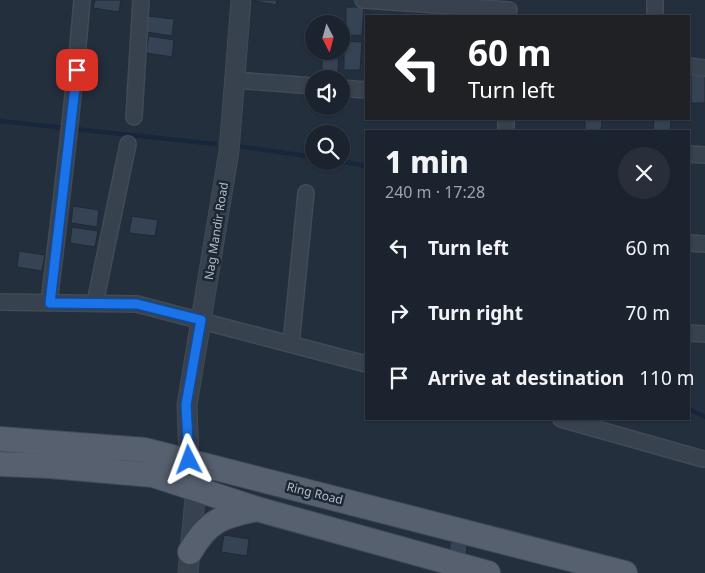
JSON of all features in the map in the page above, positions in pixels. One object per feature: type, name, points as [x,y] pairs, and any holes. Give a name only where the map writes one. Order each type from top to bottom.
[{"type":"main road","name":"Ring Road","points":[[0,439],[145,450],[626,573]]},
{"type":"main road","points":[[0,464],[50,466],[153,475],[257,509],[488,573]]},
{"type":"main road","points":[[189,562],[200,534],[215,521],[257,509]]},
{"type":"street","points":[[50,303],[68,134],[74,105],[82,0]]},
{"type":"street","points":[[134,117],[141,0]]},
{"type":"street","name":"Nag Mandir Road","points":[[189,562],[196,488],[189,460],[186,405],[229,151],[240,0]]},
{"type":"street","points":[[362,0],[509,9]]},
{"type":"street","points":[[655,15],[656,0]]},
{"type":"street","points":[[690,66],[705,68]]},
{"type":"street","points":[[234,80],[305,85]]},
{"type":"street","points":[[350,89],[365,90]]},
{"type":"street","points":[[95,303],[128,144]]},
{"type":"street","points":[[690,154],[705,154]]},
{"type":"street","points":[[292,344],[306,193]]},
{"type":"street","points":[[690,243],[705,244]]},
{"type":"street","points":[[0,302],[137,304],[365,364]]},
{"type":"street","points":[[690,333],[705,334]]},
{"type":"street","points":[[565,420],[703,458]]},
{"type":"building","points":[[95,0],[121,0],[119,12],[93,8]]},
{"type":"building","points":[[250,0],[277,0],[276,5]]},
{"type":"building","points":[[346,7],[364,7],[362,35],[350,36],[350,15],[346,15]]},
{"type":"building","points":[[148,16],[174,19],[172,36],[146,32]]},
{"type":"building","points":[[149,36],[174,40],[172,57],[146,53]]},
{"type":"building","points":[[350,41],[362,42],[360,70],[344,70],[344,60],[350,60]]},
{"type":"building","points":[[322,60],[339,60],[338,70],[322,70]]},
{"type":"building","points":[[691,75],[705,75],[705,103],[691,103]]},
{"type":"building","points":[[585,120],[602,120],[601,130],[585,130]]},
{"type":"building","points":[[654,120],[671,120],[670,130],[653,130]]},
{"type":"building","points":[[73,206],[99,210],[97,227],[71,223]]},
{"type":"building","points":[[132,216],[158,220],[155,236],[129,233]]},
{"type":"building","points":[[72,227],[98,231],[95,247],[70,243]]},
{"type":"building","points":[[19,251],[45,255],[42,271],[17,267]]},
{"type":"building","points":[[224,535],[249,539],[247,556],[221,552]]},
{"type":"building","points":[[450,542],[467,542],[466,570],[449,571]]},
{"type":"waterway","points":[[0,121],[215,144]]},
{"type":"waterway","points":[[236,146],[305,156]]},
{"type":"waterway","points":[[350,163],[365,166]]},
{"type":"waterway","points":[[690,410],[705,417]]},
{"type":"route","points":[[77,70],[74,105],[68,134],[50,303],[137,304],[201,320],[186,405],[189,460]]}]
